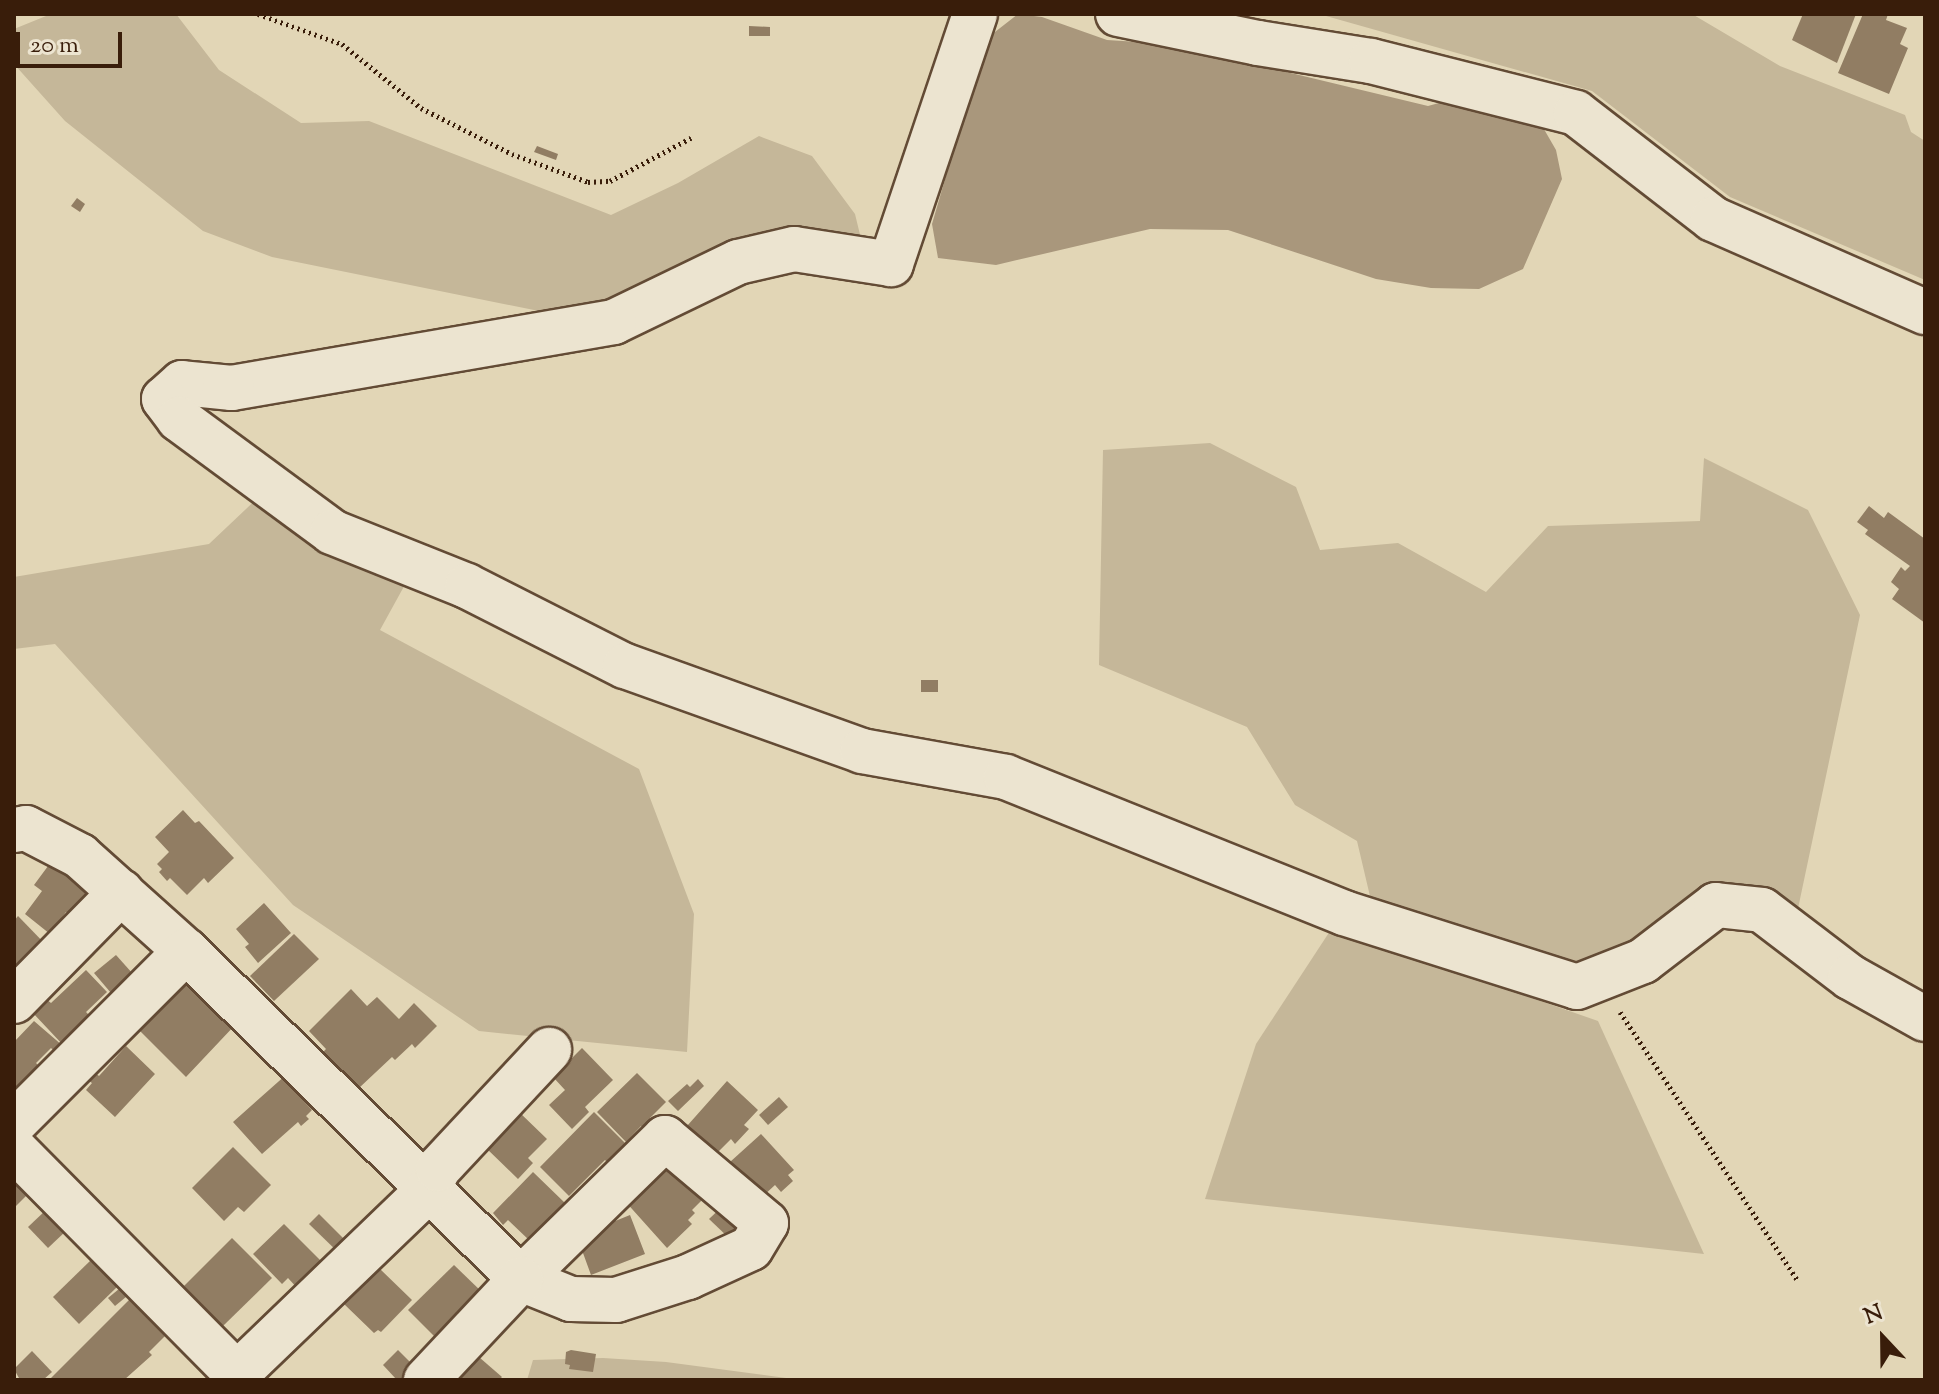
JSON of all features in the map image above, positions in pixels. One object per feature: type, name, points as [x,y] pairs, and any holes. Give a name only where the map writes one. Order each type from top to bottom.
[{"type":"street","points":[[1118,14],[1258,43],[1371,61],[1576,113],[1713,219],[1925,312]]},
{"type":"street","points":[[969,15],[891,264],[794,249],[738,262],[614,322],[232,388],[182,383],[164,399],[179,419],[332,532],[467,586],[625,666],[862,751],[1006,777],[1344,913],[1577,987],[1643,961],[1716,905],[1762,910],[1850,977],[1925,1019]]},
{"type":"street","points":[[14,830],[26,828],[80,856],[121,892],[186,951],[521,1279],[571,1299],[616,1300],[688,1277],[751,1248],[766,1223],[665,1138],[521,1279],[426,1380]]},
{"type":"street","points":[[14,1001],[121,892]]},
{"type":"street","points":[[14,1123],[186,951]]},
{"type":"street","points":[[14,1149],[237,1374],[429,1189],[438,1169],[549,1050]]},
{"type":"path","points":[[258,14],[342,44],[421,108],[512,154],[588,182],[610,181],[691,138]]},
{"type":"path","points":[[1577,987],[1620,1012],[1798,1281]]},
{"type":"shaded area","points":[[51,14],[176,14],[219,70],[301,123],[369,121],[611,215],[678,183],[759,136],[812,156],[855,214],[863,247],[607,306],[539,311],[272,257],[203,231],[65,121],[14,64],[14,29]]},
{"type":"shaded area","points":[[1018,14],[1042,17],[1107,40],[1170,44],[1428,106],[1457,98],[1541,124],[1556,150],[1562,179],[1523,269],[1479,289],[1431,288],[1376,279],[1228,230],[1150,229],[996,265],[938,258],[932,224],[986,39]]},
{"type":"shaded area","points":[[1319,14],[1692,14],[1780,66],[1905,115],[1911,132],[1925,141],[1925,280],[1730,197],[1592,91]]},
{"type":"shaded area","points":[[1210,443],[1296,487],[1320,550],[1398,543],[1486,592],[1548,526],[1700,521],[1704,458],[1808,510],[1860,615],[1796,918],[1751,896],[1639,948],[1560,969],[1373,909],[1357,841],[1295,805],[1247,727],[1099,665],[1103,450]]},
{"type":"shaded area","points":[[264,492],[413,570],[380,630],[639,769],[694,914],[687,1052],[479,1031],[293,905],[55,644],[14,649],[14,577],[209,544]]},
{"type":"shaded area","points":[[1332,928],[1598,1021],[1704,1254],[1205,1199],[1256,1044]]},
{"type":"shaded area","points":[[603,1358],[666,1362],[801,1380],[527,1380],[533,1360]]},
{"type":"building","points":[[1803,14],[1856,14],[1837,63],[1792,40]]},
{"type":"building","points":[[1863,14],[1888,14],[1886,20],[1907,28],[1900,44],[1908,48],[1889,94],[1838,73]]},
{"type":"building","points":[[749,26],[770,27],[770,36],[749,36]]},
{"type":"building","points":[[537,146],[558,154],[556,160],[534,152]]},
{"type":"building","points":[[77,198],[85,204],[80,212],[71,206]]},
{"type":"building","points":[[1869,506],[1884,518],[1888,512],[1925,539],[1925,623],[1892,599],[1899,589],[1891,582],[1901,567],[1905,571],[1910,566],[1865,534],[1868,530],[1857,522]]},
{"type":"building","points":[[921,680],[938,680],[938,692],[921,692]]},
{"type":"building","points":[[183,810],[195,823],[199,821],[234,858],[208,883],[204,878],[187,895],[159,872],[162,869],[157,864],[169,852],[155,837]]},
{"type":"building","points":[[51,862],[92,891],[78,920],[66,912],[50,934],[25,914],[42,891],[34,885]]},
{"type":"building","points":[[264,903],[291,933],[258,963],[245,947],[249,944],[236,929]]},
{"type":"building","points":[[18,916],[50,949],[14,974],[14,921]]},
{"type":"building","points":[[294,934],[319,959],[274,1001],[250,976]]},
{"type":"building","points":[[116,955],[133,974],[111,993],[94,973]]},
{"type":"building","points":[[86,970],[107,992],[86,1012],[91,1017],[64,1046],[32,1012],[46,999],[51,1003]]},
{"type":"building","points":[[183,978],[236,1024],[186,1077],[140,1031],[158,1012],[153,1008]]},
{"type":"building","points":[[351,989],[367,1006],[377,997],[399,1019],[414,1003],[437,1026],[415,1048],[412,1044],[395,1060],[392,1057],[359,1088],[323,1052],[326,1049],[309,1031]]},
{"type":"building","points":[[34,1021],[63,1046],[56,1053],[51,1048],[14,1093],[14,1042]]},
{"type":"building","points":[[126,1046],[155,1074],[115,1117],[86,1090],[92,1083],[85,1078],[92,1070],[99,1076]]},
{"type":"building","points":[[582,1048],[613,1080],[585,1107],[589,1112],[572,1129],[549,1105],[565,1090],[553,1077]]},
{"type":"building","points":[[637,1073],[666,1102],[650,1118],[656,1125],[648,1133],[641,1126],[626,1142],[597,1112]]},
{"type":"building","points":[[287,1074],[306,1095],[301,1098],[312,1110],[306,1116],[309,1119],[301,1126],[298,1122],[262,1154],[233,1122]]},
{"type":"building","points":[[698,1079],[704,1086],[678,1111],[668,1101],[687,1084],[690,1087]]},
{"type":"building","points":[[727,1081],[758,1110],[744,1125],[749,1129],[735,1144],[731,1139],[717,1153],[687,1126]]},
{"type":"building","points":[[779,1097],[788,1107],[768,1125],[759,1115]]},
{"type":"building","points":[[518,1111],[547,1139],[528,1158],[533,1163],[518,1179],[484,1146]]},
{"type":"building","points":[[594,1112],[629,1147],[611,1166],[605,1160],[569,1196],[540,1167]]},
{"type":"building","points":[[761,1134],[794,1170],[788,1175],[793,1181],[781,1192],[775,1185],[762,1197],[730,1162]]},
{"type":"building","points":[[233,1147],[271,1185],[244,1212],[238,1207],[224,1221],[192,1188]]},
{"type":"building","points":[[669,1158],[705,1197],[692,1210],[695,1213],[688,1220],[692,1224],[667,1248],[624,1200]]},
{"type":"building","points":[[533,1172],[565,1203],[530,1241],[508,1220],[503,1225],[493,1213]]},
{"type":"building","points":[[14,1181],[27,1195],[14,1208]]},
{"type":"building","points":[[728,1201],[748,1221],[730,1239],[709,1219]]},
{"type":"building","points":[[47,1209],[67,1230],[48,1248],[28,1227]]},
{"type":"building","points":[[319,1214],[352,1247],[342,1256],[309,1224]]},
{"type":"building","points":[[630,1215],[645,1254],[591,1275],[579,1242],[600,1234],[598,1228]]},
{"type":"building","points":[[284,1224],[324,1264],[299,1290],[288,1278],[282,1284],[253,1254]]},
{"type":"building","points":[[232,1238],[272,1278],[223,1326],[184,1286]]},
{"type":"building","points":[[91,1260],[117,1287],[79,1324],[53,1297]]},
{"type":"building","points":[[454,1265],[484,1294],[436,1338],[408,1310]]},
{"type":"building","points":[[379,1268],[412,1300],[381,1332],[378,1330],[374,1333],[344,1304]]},
{"type":"building","points":[[125,1284],[132,1292],[115,1306],[108,1298]]},
{"type":"building","points":[[135,1294],[171,1330],[149,1352],[152,1355],[124,1380],[49,1380]]},
{"type":"building","points":[[398,1350],[420,1372],[412,1380],[397,1380],[383,1365]]},
{"type":"building","points":[[32,1351],[52,1372],[43,1380],[20,1380],[14,1369]]},
{"type":"building","points":[[472,1351],[502,1377],[499,1380],[447,1380]]},
{"type":"building","points":[[566,1352],[596,1354],[593,1372],[569,1369],[570,1365],[565,1364]]}]
